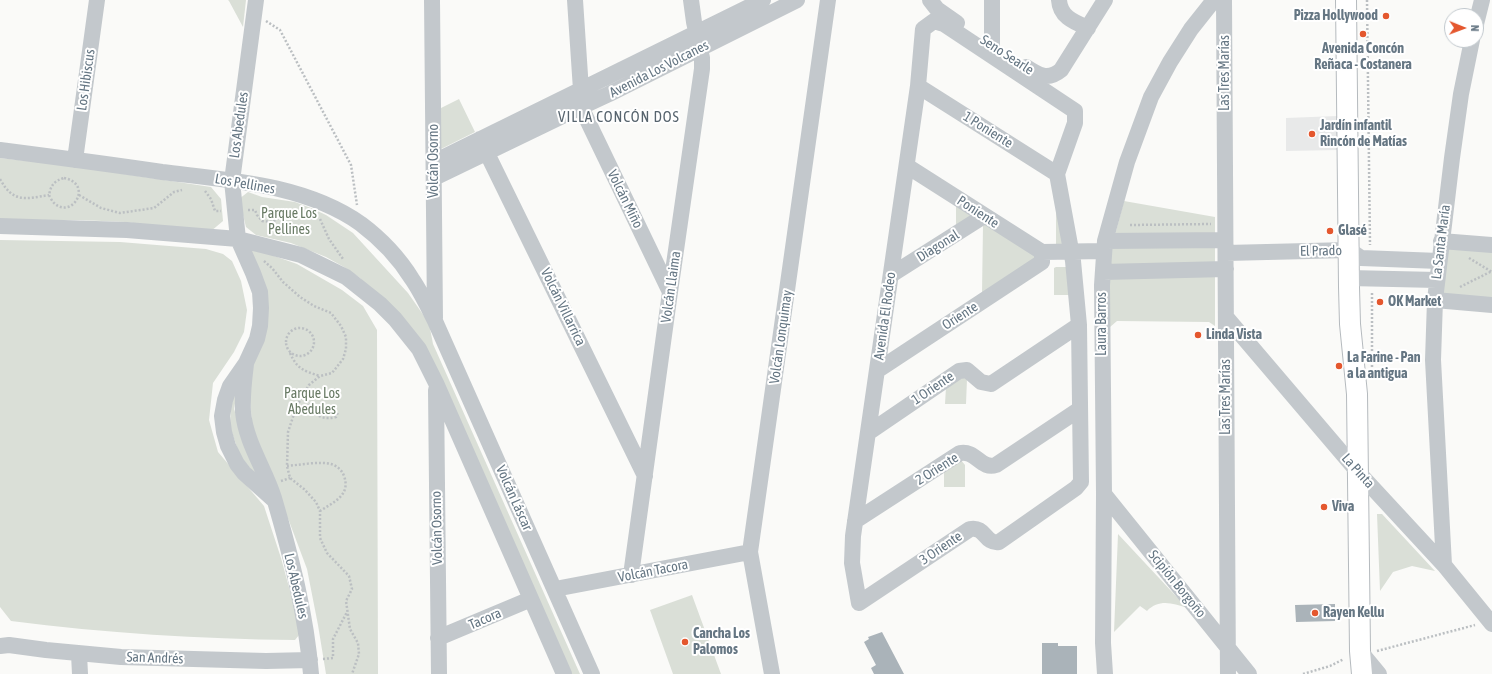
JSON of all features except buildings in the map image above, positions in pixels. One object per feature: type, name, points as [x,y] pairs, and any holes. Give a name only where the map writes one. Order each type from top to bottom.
[{"type":"main road","points":[[1346,0],[1361,256]]},
{"type":"main road","points":[[1358,0],[1361,256],[1355,278],[1350,324],[1357,394],[1360,652],[1362,674]]},
{"type":"main road","points":[[1357,674],[1360,652]]},
{"type":"street","name":"Los Hibiscus","points":[[75,160],[97,0]]},
{"type":"street","name":"Volcán Osorno","points":[[432,0],[435,322]]},
{"type":"street","points":[[574,0],[581,90]]},
{"type":"street","name":"Volcán Llaima","points":[[631,575],[702,69],[702,58],[697,41],[691,0]]},
{"type":"street","name":"Avenida Los Volcanes","points":[[434,162],[483,146],[609,94],[763,0]]},
{"type":"street","name":"Avenida Los Volcanes","points":[[434,178],[483,146],[581,90],[797,0]]},
{"type":"street","name":"Volcán Lonquimay","points":[[772,674],[750,552],[828,0]]},
{"type":"street","name":"Seno Searle","points":[[930,0],[944,15],[1038,75],[1048,76],[1061,70],[1105,0]]},
{"type":"street","points":[[992,0],[992,45]]},
{"type":"street","points":[[1059,0],[1060,8],[1066,17],[1088,28]]},
{"type":"street","name":"Laura Barros","points":[[1105,674],[1103,643],[1104,256],[1108,226],[1127,162],[1151,97],[1170,62],[1191,29],[1214,0]]},
{"type":"street","name":"Las Tres Marías","points":[[1224,0],[1228,674]]},
{"type":"street","name":"Los Abedules","points":[[255,6],[232,181],[240,245],[260,292],[260,326],[257,340],[246,363],[230,386],[225,400],[222,416],[228,446],[237,464],[244,473],[274,500]]},
{"type":"street","name":"Avenida El Rodeo","points":[[859,603],[852,563],[855,521],[907,166],[918,86],[923,29],[934,21],[944,24],[1075,111],[1075,123],[1057,174]]},
{"type":"street","name":"La Santa María","points":[[1444,565],[1433,360],[1435,300],[1441,241],[1461,94],[1470,48]]},
{"type":"street","name":"1 Poniente","points":[[918,86],[1057,174]]},
{"type":"street","name":"Volcán Miño","points":[[580,107],[670,292]]},
{"type":"street","name":"Volcán Villarrica","points":[[483,146],[645,476]]},
{"type":"street","name":"Los Pellines","points":[[0,150],[232,181],[279,190],[313,199],[345,214],[360,224],[389,249],[412,279],[435,322]]},
{"type":"street","name":"Poniente","points":[[907,166],[984,216],[1042,257]]},
{"type":"street","points":[[1057,174],[1073,257],[1080,325],[1080,409]]},
{"type":"street","name":"Diagonal","points":[[891,275],[984,216]]},
{"type":"street","points":[[0,226],[128,230],[301,255],[346,277],[380,304],[395,319],[419,348],[436,383]]},
{"type":"street","points":[[1441,241],[1492,245]]},
{"type":"street","name":"El Prado","points":[[1104,256],[1226,254]]},
{"type":"street","name":"El Prado","points":[[1042,257],[1226,254],[1361,256],[1439,261]]},
{"type":"street","name":"Oriente","points":[[878,370],[1042,257]]},
{"type":"street","points":[[1355,278],[1437,280]]},
{"type":"street","points":[[1435,300],[1492,305]]},
{"type":"street","name":"La Pinta","points":[[1226,317],[1358,472],[1444,565],[1491,623]]},
{"type":"street","name":"Volcán Láscar","points":[[435,322],[592,674]]},
{"type":"street","name":"1 Oriente","points":[[868,433],[959,371],[967,370],[981,382],[991,384],[1080,325]]},
{"type":"street","name":"Los Abedules","points":[[246,363],[243,394],[247,432],[270,485],[302,604],[311,667]]},
{"type":"street","name":"Volcán Osorno","points":[[436,383],[439,674]]},
{"type":"street","name":"Volcán Láscar","points":[[436,383],[564,674]]},
{"type":"street","name":"3 Oriente","points":[[859,603],[970,529],[978,529],[982,531],[992,542],[999,542],[1076,488],[1081,482],[1080,409]]},
{"type":"street","name":"2 Oriente","points":[[855,521],[960,453],[969,453],[988,466],[996,465],[1080,409]]},
{"type":"street","name":"Scipión Borgoño","points":[[1104,494],[1249,674]]},
{"type":"street","name":"Volcán Tacora","points":[[555,589],[750,552]]},
{"type":"street","name":"Tacora","points":[[438,638],[531,599]]},
{"type":"street","name":"San Andrés","points":[[0,646],[9,645],[79,654],[121,657],[266,661],[311,667]]},
{"type":"street","points":[[1360,652],[1380,674]]},
{"type":"street","points":[[79,654],[80,674]]},
{"type":"path","points":[[1361,256],[1370,252],[1367,0]]},
{"type":"path","points":[[255,6],[280,30],[351,165],[360,224]]},
{"type":"path","points":[[64,178],[72,180],[78,187],[79,195],[77,201],[71,206],[62,207],[54,203],[49,195],[51,188],[56,181],[64,178]]},
{"type":"path","points":[[0,179],[5,188],[13,196],[22,198],[49,195]]},
{"type":"path","points":[[1108,226],[1226,224]]},
{"type":"path","points":[[240,245],[252,251],[272,268],[283,282],[300,297],[314,306],[331,313],[341,326],[346,337],[346,349],[343,359],[332,373],[320,376],[309,385],[294,414],[288,432],[287,466],[290,478],[304,489],[316,502],[320,511],[320,538],[327,553],[349,576],[352,589],[346,601],[350,629],[358,643],[359,654],[352,674]]},
{"type":"path","points":[[1435,300],[1492,271]]},
{"type":"path","points":[[290,353],[301,357],[312,350],[314,341],[308,330],[296,328],[288,332],[285,343],[294,363],[302,370],[320,376]]},
{"type":"path","points":[[304,393],[308,407],[318,416],[329,418],[336,417],[338,412]]},
{"type":"path","points":[[287,466],[331,464],[342,470],[346,481],[345,491],[338,499],[320,511]]},
{"type":"path","points":[[311,667],[333,658],[333,639],[348,611]]},
{"type":"path","points":[[1304,674],[1330,666],[1360,652],[1381,651],[1491,623]]},
{"type":"shaded area","name":"Jardín infantil Rincón de Matías","points":[[1337,116],[1338,150],[1286,151],[1286,118]]},
{"type":"green space","points":[[228,0],[246,0],[243,27],[229,1]]},
{"type":"green space","points":[[459,99],[475,132],[441,149],[441,108]]},
{"type":"green space","name":"Parque Los Pellines","points":[[0,158],[64,165],[211,187],[221,199],[223,221],[210,232],[125,222],[79,220],[0,220]]},
{"type":"green space","points":[[1056,187],[1067,247],[1056,247]]},
{"type":"green space","points":[[248,192],[262,197],[295,202],[311,208],[326,215],[353,233],[408,293],[429,323],[433,344],[580,674],[571,674],[428,351],[360,278],[344,267],[326,257],[291,243],[256,235],[246,227],[239,199]]},
{"type":"green space","points":[[1124,201],[1215,217],[1215,326],[1209,322],[1117,321],[1110,327],[1109,257]]},
{"type":"green space","points":[[956,205],[975,217],[956,228]]},
{"type":"green space","points":[[986,222],[1038,255],[1037,260],[982,293],[983,226]]},
{"type":"green space","points":[[0,240],[120,242],[206,249],[223,254],[232,261],[241,281],[247,310],[244,332],[234,352],[213,383],[209,420],[218,452],[264,506],[281,558],[295,609],[299,635],[295,640],[153,635],[46,625],[11,621],[0,607]]},
{"type":"green space","name":"Parque Los Abedules","points":[[246,246],[297,264],[342,290],[363,306],[377,330],[378,674],[326,674],[307,569],[253,434],[248,378],[262,341]]},
{"type":"green space","points":[[1444,246],[1492,250],[1492,299],[1440,295]]},
{"type":"green space","points":[[1071,267],[1072,295],[1054,295],[1054,268]]},
{"type":"green space","points":[[959,375],[967,379],[966,404],[945,404],[946,387]]},
{"type":"green space","points":[[238,386],[234,409],[248,450],[264,485],[240,456],[230,427],[231,398]]},
{"type":"green space","points":[[960,459],[965,465],[965,487],[944,487],[944,471]]},
{"type":"green space","points":[[1377,514],[1382,514],[1435,571],[1412,566],[1393,572],[1380,591]]},
{"type":"green space","points":[[1118,534],[1187,608],[1161,603],[1147,611],[1140,606],[1114,632]]},
{"type":"green space","name":"Cancha Los Palomos","points":[[692,595],[721,674],[673,674],[650,610]]},
{"type":"place","name":"Pizza Hollywood","points":[[1386,16]]},
{"type":"place","name":"Avenida Concón Reñaca - Costanera","points":[[1363,34]]},
{"type":"place","name":"Jardín infantil Rincón de Matías","points":[[1312,134]]},
{"type":"place","name":"Glasé","points":[[1330,231]]},
{"type":"place","name":"OK Market","points":[[1380,302]]},
{"type":"place","name":"Linda Vista","points":[[1198,335]]},
{"type":"place","name":"La Farine - Pan a la antigua","points":[[1339,366]]},
{"type":"place","name":"Viva","points":[[1324,507]]},
{"type":"place","name":"Rayen Kellu","points":[[1315,613]]},
{"type":"place","name":"Cancha Los Palomos","points":[[685,642]]},
{"type":"district","name":"VILLA CONCÓN DOS","points":[[619,117]]}]
